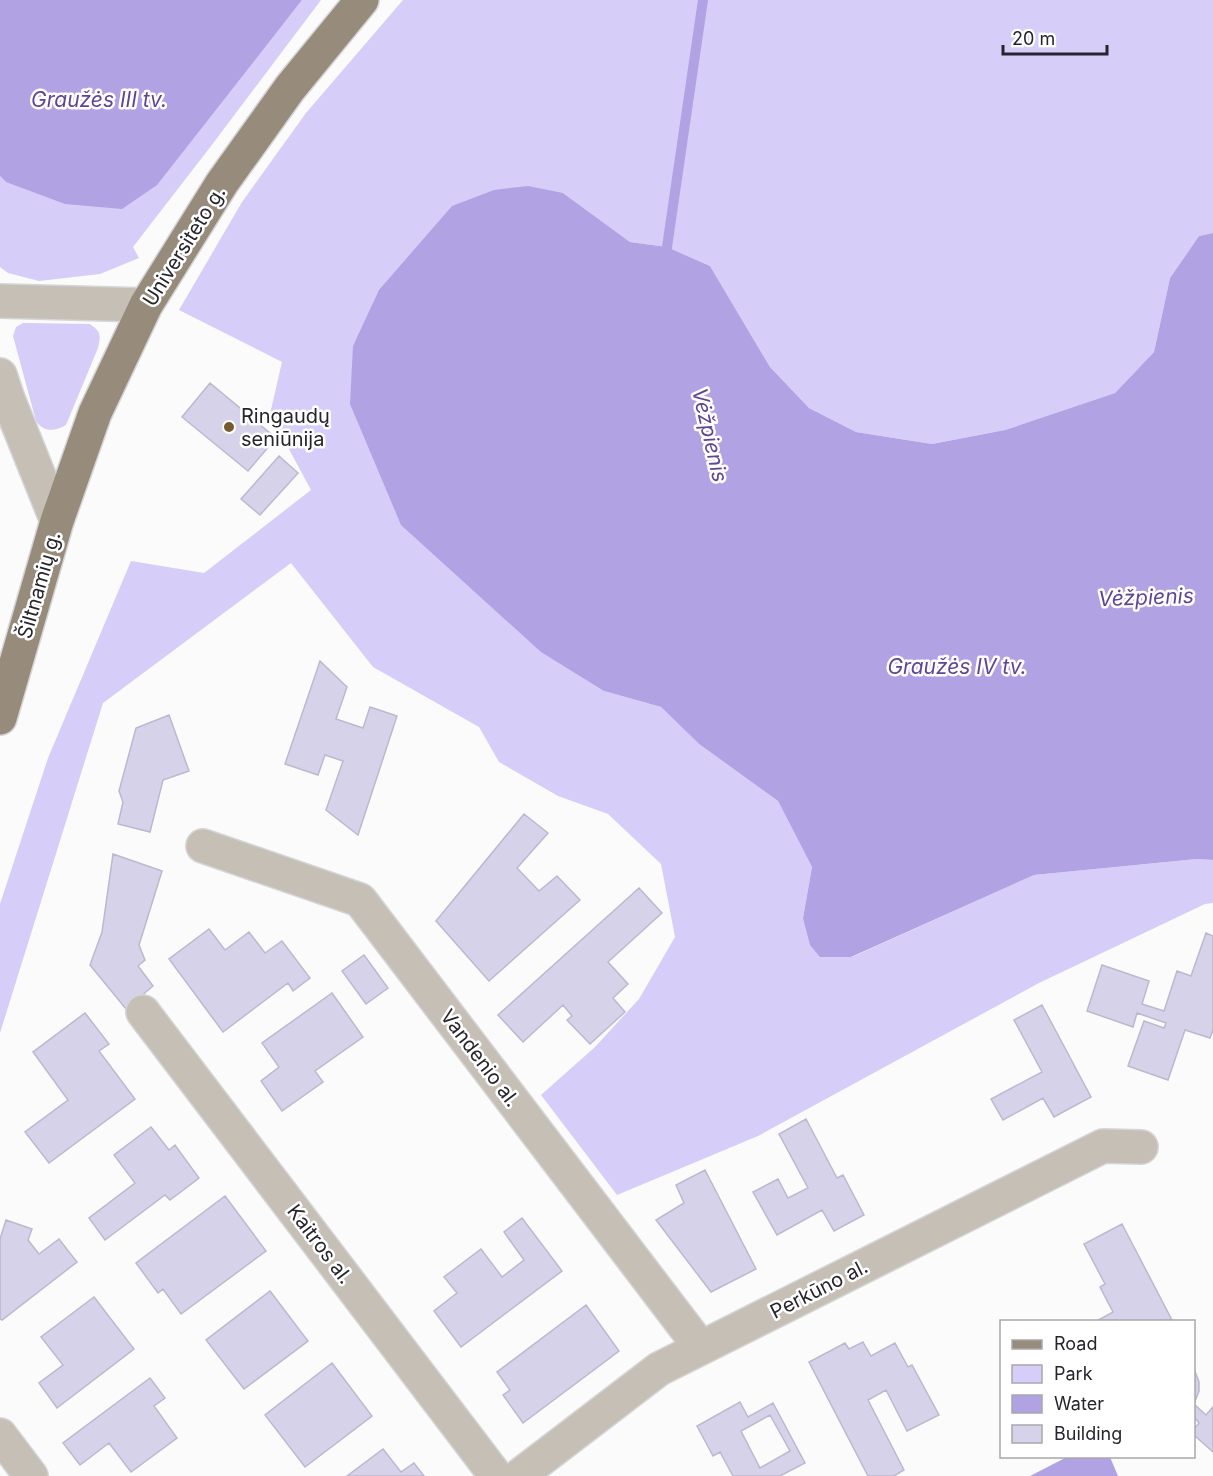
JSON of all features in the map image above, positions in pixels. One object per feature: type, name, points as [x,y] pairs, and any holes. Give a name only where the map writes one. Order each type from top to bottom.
[{"type":"main road","name":"Universiteto g.","points":[[57,521],[94,413],[146,305],[222,183],[290,88],[362,0]]},
{"type":"main road","name":"Šiltnamių g.","points":[[0,718],[57,521]]},
{"type":"street","points":[[0,301],[146,305]]},
{"type":"street","points":[[0,375],[57,521]]},
{"type":"street","name":"Vandenio al.","points":[[203,846],[360,900],[701,1348]]},
{"type":"street","name":"Kaitros al.","points":[[143,1012],[496,1476]]},
{"type":"street","name":"Perkūno al.","points":[[519,1476],[659,1370],[1102,1146],[1141,1147]]},
{"type":"street","points":[[0,1435],[31,1476]]},
{"type":"green space","points":[[302,0],[321,0],[133,247],[139,258],[100,274],[39,281],[8,273],[0,267],[0,176],[6,182],[234,85]]},
{"type":"green space","points":[[403,0],[1213,0],[1213,233],[1199,236],[1170,278],[1154,352],[1115,393],[1005,430],[932,444],[856,432],[809,408],[770,367],[710,266],[667,247],[630,242],[563,193],[604,691],[661,707],[699,744],[778,801],[812,867],[803,918],[852,957],[1034,875],[1197,859],[1213,860],[1213,903],[1205,904],[1039,983],[758,1136],[617,1195],[541,1095],[595,1047],[639,999],[675,937],[661,864],[608,814],[558,796],[499,762],[479,727],[373,667],[291,563],[103,703],[0,1033],[0,904],[48,758],[131,561],[204,573],[311,490],[270,414],[282,362],[179,310],[242,202],[306,113]]},
{"type":"green space","points":[[23,323],[90,324],[99,334],[98,348],[66,425],[58,429],[43,428],[36,421],[13,336],[16,327]]},
{"type":"water","name":"Graužės III tv.","points":[[0,0],[302,0],[157,185],[122,209],[65,204],[6,182],[0,176]]},
{"type":"water","name":"Graužės IV tv.","points":[[528,186],[563,193],[630,242],[667,247],[710,266],[770,367],[809,408],[856,432],[932,444],[1005,430],[1115,393],[1154,352],[1170,278],[1199,236],[1213,233],[1213,860],[1197,859],[1034,875],[851,957],[820,957],[810,945],[803,918],[812,867],[778,801],[699,744],[661,707],[604,691],[541,652],[401,525],[350,404],[353,346],[379,290],[452,206],[494,190]]},
{"type":"water","points":[[1065,1458],[1110,1458],[1118,1476],[1030,1476]]},
{"type":"building","name":"Ringaudų seniūnija","points":[[210,383],[276,438],[248,471],[182,417]]},
{"type":"building","points":[[279,456],[298,473],[260,515],[241,499]]},
{"type":"building","points":[[320,661],[347,687],[336,719],[363,728],[370,707],[397,716],[358,835],[326,810],[343,761],[325,755],[318,775],[285,764]]},
{"type":"building","points":[[169,715],[189,771],[163,780],[150,832],[118,824],[123,802],[119,791],[136,728]]},
{"type":"building","points":[[524,814],[548,833],[517,868],[539,891],[557,876],[580,900],[489,981],[436,921]]},
{"type":"building","points":[[113,854],[162,871],[139,945],[145,960],[138,966],[153,986],[126,1009],[90,965],[102,932]]},
{"type":"building","points":[[639,888],[662,913],[608,962],[628,984],[613,998],[625,1012],[590,1044],[567,1020],[572,1016],[563,1005],[523,1042],[498,1015]]},
{"type":"building","points":[[209,929],[225,950],[249,932],[265,953],[282,941],[310,978],[293,991],[288,983],[223,1032],[169,959]]},
{"type":"building","points":[[1206,933],[1213,936],[1213,1030],[1210,1038],[1185,1030],[1168,1080],[1128,1066],[1144,1021],[1164,1028],[1166,1023],[1137,1013],[1133,1027],[1087,1011],[1102,965],[1149,981],[1142,1004],[1164,1011],[1177,971],[1191,976]]},
{"type":"building","points":[[364,955],[388,988],[366,1004],[342,971]]},
{"type":"building","points":[[332,993],[363,1037],[315,1071],[323,1082],[282,1111],[261,1081],[279,1067],[262,1043]]},
{"type":"building","points":[[1042,1005],[1091,1097],[1054,1117],[1043,1098],[1003,1120],[991,1099],[1042,1072],[1014,1020]]},
{"type":"building","points":[[85,1013],[109,1044],[99,1051],[135,1099],[49,1163],[25,1132],[68,1100],[33,1052]]},
{"type":"building","points":[[806,1119],[837,1178],[843,1175],[864,1215],[834,1231],[822,1210],[777,1235],[753,1192],[778,1179],[788,1198],[808,1188],[779,1134]]},
{"type":"building","points":[[151,1127],[169,1150],[175,1145],[199,1178],[170,1200],[165,1195],[105,1240],[89,1218],[135,1183],[114,1155]]},
{"type":"building","points":[[705,1170],[756,1269],[711,1292],[656,1220],[684,1203],[676,1185]]},
{"type":"building","points":[[225,1196],[266,1251],[181,1314],[163,1289],[158,1293],[136,1263]]},
{"type":"building","points":[[522,1218],[562,1271],[461,1347],[434,1311],[457,1293],[444,1277],[481,1249],[502,1277],[524,1260],[504,1232]]},
{"type":"building","points":[[6,1220],[32,1229],[28,1240],[39,1254],[59,1239],[77,1262],[2,1320],[0,1319],[0,1239]]},
{"type":"building","points":[[1122,1224],[1172,1320],[1099,1320],[1113,1312],[1100,1287],[1105,1284],[1084,1244]]},
{"type":"building","points":[[270,1291],[308,1341],[244,1389],[206,1340]]},
{"type":"building","points":[[94,1297],[134,1349],[57,1408],[39,1383],[63,1365],[41,1337]]},
{"type":"building","points":[[586,1305],[619,1351],[523,1423],[503,1395],[510,1390],[497,1372]]},
{"type":"building","points":[[863,1342],[871,1356],[895,1343],[908,1367],[912,1365],[939,1415],[907,1431],[886,1390],[868,1400],[904,1470],[894,1476],[868,1476],[809,1362],[845,1343],[849,1349]]},
{"type":"building","points":[[332,1363],[372,1416],[305,1467],[265,1415]]},
{"type":"building","points":[[1195,1372],[1199,1382],[1199,1391],[1195,1401]]},
{"type":"building","points":[[150,1378],[165,1398],[154,1406],[177,1438],[131,1472],[109,1443],[80,1465],[63,1443]]},
{"type":"building","points":[[740,1402],[748,1417],[773,1403],[805,1463],[780,1476],[733,1476],[720,1452],[713,1456],[697,1426]],"holes":[[[770,1415],[790,1451],[760,1468],[741,1431]]]},
{"type":"building","points":[[1195,1405],[1206,1415],[1213,1407],[1213,1452],[1195,1436],[1195,1428],[1199,1423],[1195,1418]]},
{"type":"building","points":[[383,1449],[401,1472],[414,1463],[424,1476],[347,1476]]},
{"type":"waterway","name":"Vėžpienis","points":[[668,259],[667,247],[703,0]]},
{"type":"place","name":"Ringaudų seniūnija","points":[[229,427]]}]
